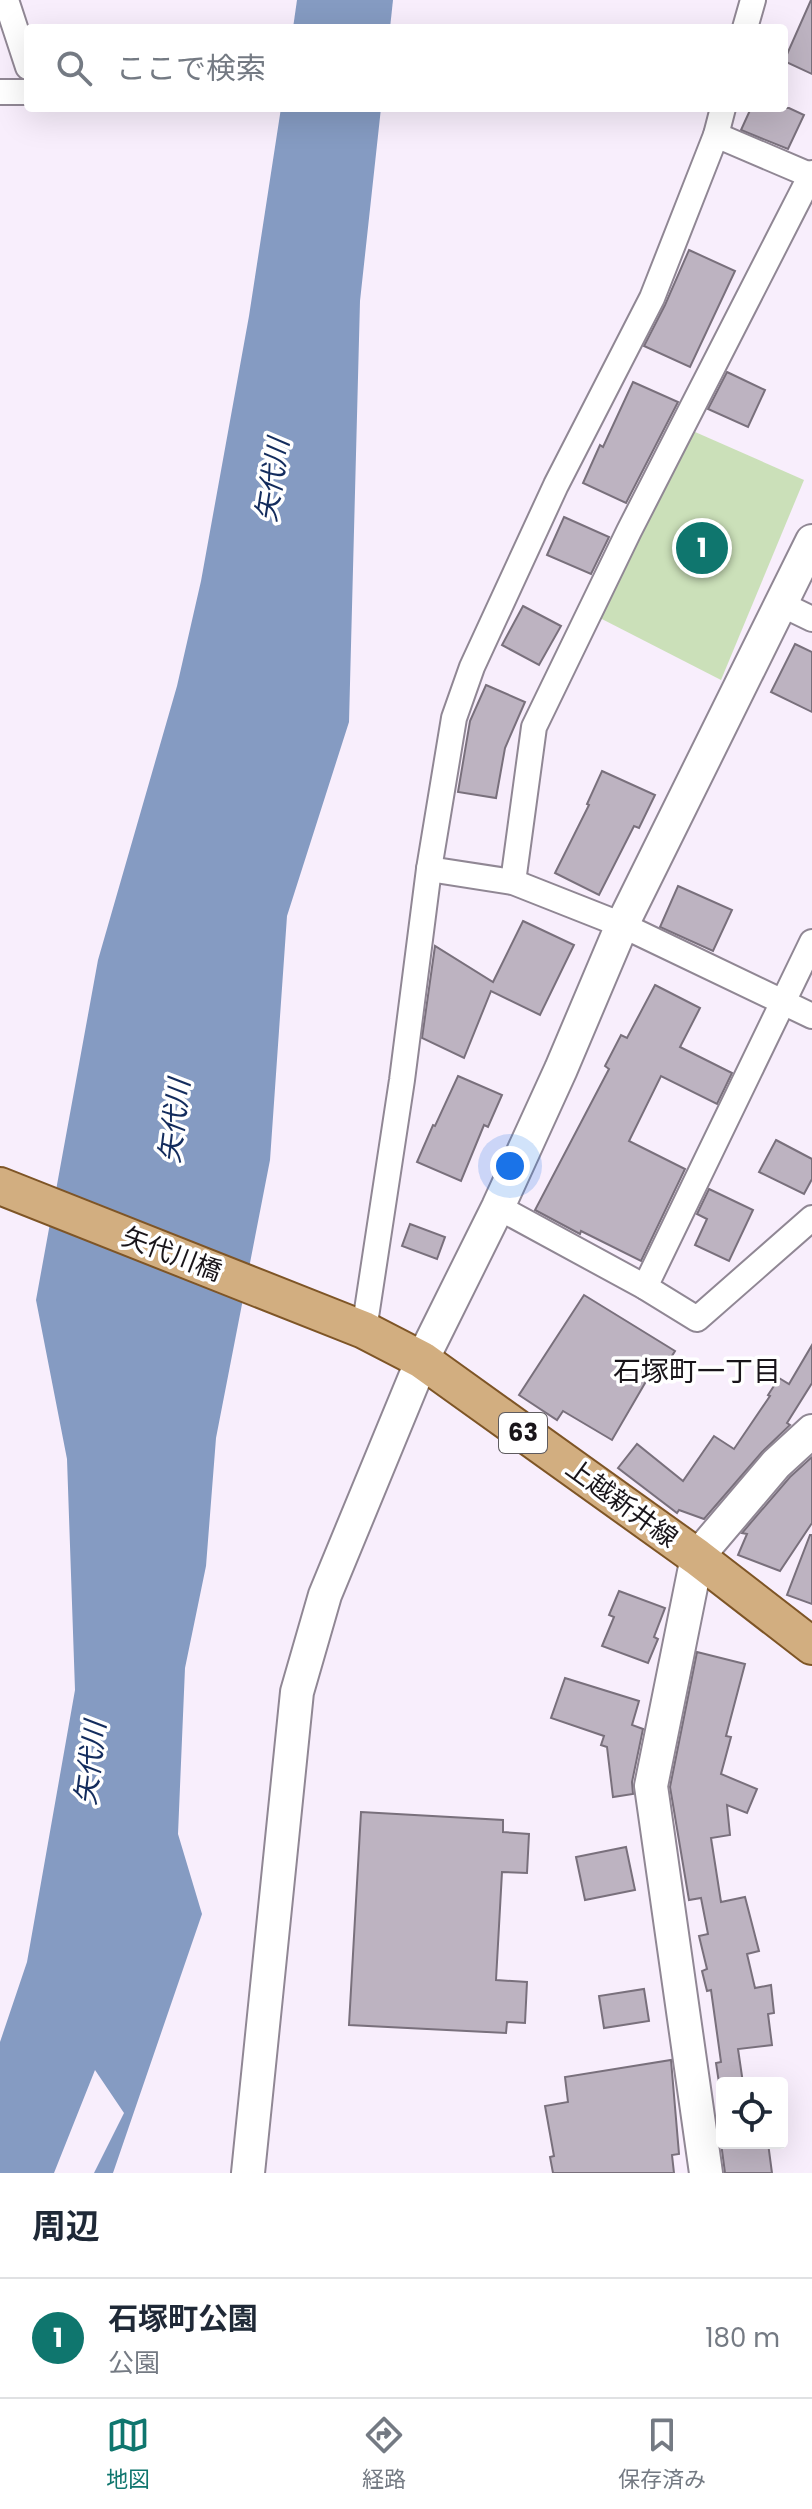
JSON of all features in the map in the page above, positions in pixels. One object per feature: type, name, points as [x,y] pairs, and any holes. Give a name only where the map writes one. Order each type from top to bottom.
[{"type":"main road","name":"矢代川橋","points":[[0,1186],[354,1325]]},
{"type":"main road","name":"上越新井線","points":[[354,1325],[422,1360],[697,1557],[812,1646]]},
{"type":"street","points":[[6,0],[24,55]]},
{"type":"street","points":[[746,24],[753,0]]},
{"type":"street","points":[[0,92],[24,92]]},
{"type":"street","points":[[354,1325],[402,1080],[429,869],[454,718],[472,667],[556,485],[652,298],[716,135],[722,112]]},
{"type":"street","points":[[513,882],[534,727],[629,531],[812,175],[716,135]]},
{"type":"street","points":[[248,2173],[297,1692],[325,1595],[422,1360],[498,1207],[622,925],[812,541]]},
{"type":"street","points":[[781,604],[812,619]]},
{"type":"street","points":[[429,869],[513,882],[622,925],[812,1016]]},
{"type":"street","points":[[645,1287],[812,942]]},
{"type":"street","points":[[498,1207],[697,1319],[812,1218]]},
{"type":"street","points":[[706,2173],[651,1786],[697,1557],[776,1464],[812,1431]]},
{"type":"green space","points":[[686,428],[804,480],[721,680],[596,616]]},
{"type":"water","points":[[297,0],[393,0],[390,24],[294,24]]},
{"type":"water","name":"矢代川","points":[[280,112],[381,112],[360,301],[349,722],[287,916],[270,1160],[216,1438],[206,1566],[185,1668],[178,1834],[202,1914],[113,2173],[94,2173],[124,2113],[95,2070],[54,2173],[0,2173],[0,2042],[27,1962],[75,1690],[67,1459],[36,1300],[98,960],[177,686],[201,581],[249,316]]},
{"type":"building","points":[[812,0],[812,74],[788,63],[788,52]]},
{"type":"building","points":[[789,108],[804,115],[788,149],[741,130],[749,112],[788,112]]},
{"type":"building","points":[[689,250],[735,271],[690,367],[644,346]]},
{"type":"building","points":[[727,372],[765,390],[748,427],[708,409]]},
{"type":"building","points":[[633,382],[678,402],[626,503],[583,483]]},
{"type":"building","points":[[564,517],[609,537],[591,574],[547,555]]},
{"type":"building","points":[[523,606],[561,626],[539,665],[502,645]]},
{"type":"building","points":[[795,644],[812,652],[812,712],[771,692]]},
{"type":"building","points":[[486,685],[525,702],[505,748],[496,798],[458,792],[470,721]]},
{"type":"building","points":[[602,771],[655,795],[639,828],[634,826],[599,895],[555,873],[589,805]]},
{"type":"building","points":[[678,886],[732,910],[713,951],[660,927]]},
{"type":"building","points":[[523,921],[574,945],[540,1015],[491,991],[464,1058],[422,1038],[435,946],[493,982]]},
{"type":"building","points":[[655,985],[700,1008],[680,1047],[732,1073],[717,1104],[661,1076],[629,1141],[685,1169],[641,1261],[535,1210],[609,1069],[605,1066],[621,1035],[627,1038]]},
{"type":"building","points":[[458,1076],[502,1095],[488,1127],[484,1125],[461,1181],[417,1162]]},
{"type":"building","points":[[776,1140],[812,1159],[812,1179],[804,1194],[759,1172]]},
{"type":"building","points":[[709,1189],[753,1210],[729,1261],[695,1245],[707,1219],[697,1214]]},
{"type":"building","points":[[410,1224],[445,1237],[437,1259],[402,1246]]},
{"type":"building","points":[[584,1295],[675,1351],[655,1383],[648,1378],[612,1440],[563,1411],[557,1420],[519,1395]]},
{"type":"building","points":[[812,1345],[812,1383],[787,1423],[790,1425],[762,1452],[704,1519],[679,1510],[677,1513],[618,1468],[637,1444],[683,1481],[714,1436],[734,1449],[779,1378],[789,1384]]},
{"type":"building","points":[[812,1457],[812,1523],[780,1571],[738,1555],[747,1534],[742,1533],[790,1477]]},
{"type":"building","points":[[812,1535],[812,1604],[787,1595]]},
{"type":"building","points":[[619,1591],[665,1608],[654,1637],[658,1639],[648,1663],[602,1646],[614,1617],[609,1615]]},
{"type":"building","points":[[697,1652],[745,1664],[726,1736],[731,1737],[721,1774],[757,1789],[747,1813],[727,1805],[730,1835],[711,1838],[721,1902],[745,1897],[759,1951],[747,1954],[755,1988],[771,1985],[774,2013],[768,2014],[772,2045],[738,2049],[742,2077],[718,2077],[716,2063],[721,2062],[711,1990],[707,1991],[702,1971],[707,1969],[699,1936],[708,1934],[701,1898],[689,1900],[670,1787]]},
{"type":"building","points":[[565,1678],[639,1701],[632,1725],[643,1729],[632,1782],[633,1794],[613,1797],[607,1747],[601,1745],[604,1736],[551,1718]]},
{"type":"building","points":[[361,1812],[503,1820],[503,1832],[529,1834],[527,1873],[502,1872],[496,1980],[527,1982],[525,2023],[507,2022],[506,2033],[349,2025]]},
{"type":"building","points":[[626,1847],[635,1890],[585,1900],[576,1857]]},
{"type":"building","points":[[644,1989],[649,2021],[604,2028],[599,1996]]},
{"type":"building","points":[[671,2060],[679,2154],[672,2155],[674,2173],[553,2173],[550,2157],[554,2156],[545,2106],[568,2102],[565,2077]]},
{"type":"building","points":[[722,2149],[769,2149],[772,2173],[725,2173]]},
{"type":"place","name":"石塚町公園","points":[[702,548]]},
{"type":"district","name":"石塚町一丁目","points":[[697,1371]]}]
